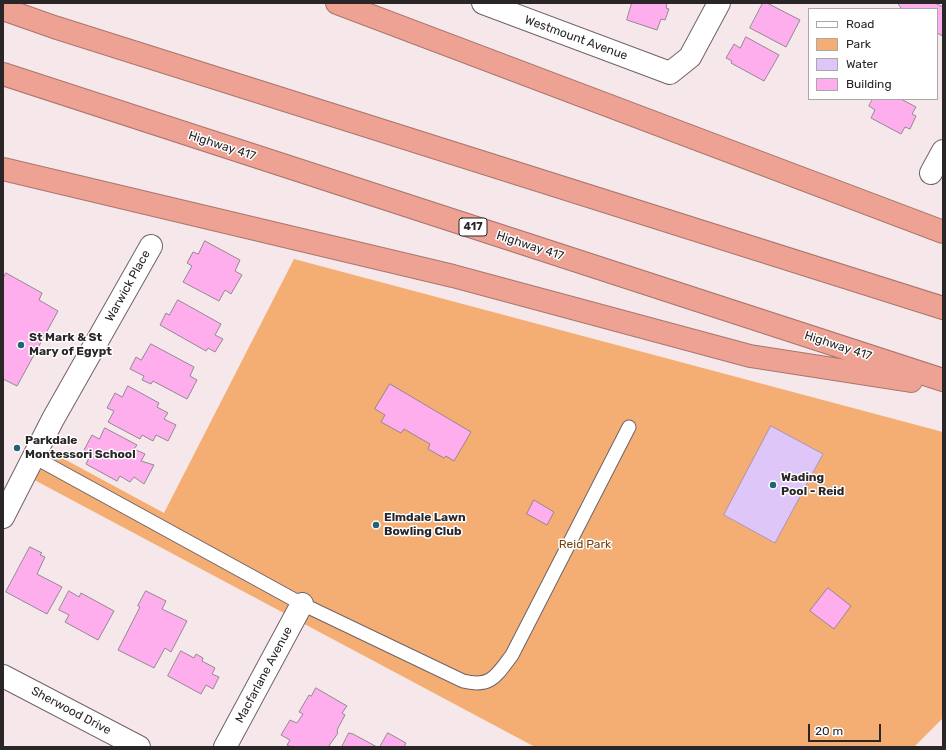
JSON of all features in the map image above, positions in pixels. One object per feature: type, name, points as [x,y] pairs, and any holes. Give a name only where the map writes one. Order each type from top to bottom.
[{"type":"highway","points":[[337,3],[943,232]]},
{"type":"highway","points":[[3,9],[54,27],[943,308]]},
{"type":"highway","name":"Highway 417","points":[[3,74],[943,380]]},
{"type":"highway","points":[[3,169],[453,276],[750,356],[943,386]]},
{"type":"street","name":"Westmount Avenue","points":[[483,3],[670,73],[690,58],[719,3]]},
{"type":"street","points":[[931,173],[943,151]]},
{"type":"street","name":"Warwick Place","points":[[3,516],[53,419],[151,246]]},
{"type":"street","name":"Macfarlane Avenue","points":[[225,747],[302,604]]},
{"type":"street","name":"Sherwood Drive","points":[[3,676],[139,747]]},
{"type":"lane","points":[[34,457],[302,604],[463,681],[474,684],[488,682],[497,675],[512,655],[629,427]]},
{"type":"green space","name":"Reid Park","points":[[294,259],[943,432],[943,718],[914,747],[535,747],[25,475],[40,446],[164,513]]},
{"type":"water","name":"Wading Pool - Reid","points":[[771,426],[823,454],[775,543],[724,515]]},
{"type":"building","points":[[632,3],[667,3],[666,8],[669,9],[665,20],[661,19],[657,30],[627,20]]},
{"type":"building","points":[[763,3],[767,3],[800,20],[786,47],[750,28]]},
{"type":"building","points":[[898,3],[935,3],[943,7],[943,36],[938,34],[938,8],[901,8]]},
{"type":"building","points":[[746,37],[779,55],[764,81],[731,63],[732,61],[726,58],[734,44],[740,48]]},
{"type":"building","points":[[872,100],[903,100],[916,107],[912,114],[916,116],[910,129],[905,127],[901,134],[871,118],[875,110],[869,106]]},
{"type":"building","points":[[205,241],[240,260],[235,271],[242,275],[231,294],[225,290],[219,301],[183,282],[192,266],[187,263],[193,252],[198,254]]},
{"type":"building","name":"St Mark & St Mary of Egypt","points":[[6,273],[42,293],[39,300],[58,311],[17,386],[3,379],[3,279]]},
{"type":"building","points":[[178,300],[221,324],[215,335],[223,339],[215,352],[208,348],[206,351],[160,325],[166,313],[169,315]]},
{"type":"building","points":[[151,344],[194,367],[190,376],[197,380],[187,399],[153,381],[151,384],[142,380],[144,376],[130,369],[136,357],[141,360]]},
{"type":"building","points":[[390,384],[471,432],[454,461],[446,456],[444,458],[428,449],[430,444],[404,429],[401,433],[381,422],[385,415],[375,409]]},
{"type":"building","points":[[128,386],[159,403],[157,407],[168,413],[164,419],[176,425],[168,441],[156,435],[153,441],[142,435],[140,439],[108,422],[114,411],[107,408],[115,393],[122,397]]},
{"type":"building","points":[[105,428],[137,445],[134,449],[145,454],[141,461],[154,465],[144,484],[134,477],[130,482],[120,476],[117,481],[86,464],[91,454],[84,450],[92,435],[99,439]]},
{"type":"building","points":[[534,500],[554,512],[547,525],[527,514]]},
{"type":"building","points":[[30,547],[42,553],[40,555],[45,557],[37,574],[62,587],[47,614],[6,592]]},
{"type":"building","points":[[828,588],[851,606],[834,629],[810,611]]},
{"type":"building","points":[[69,591],[79,597],[81,593],[114,611],[98,640],[65,622],[69,615],[59,610]]},
{"type":"building","points":[[146,591],[166,601],[162,609],[187,621],[171,652],[165,648],[154,668],[118,650],[140,607],[138,606]]},
{"type":"building","points":[[181,651],[194,658],[196,654],[203,658],[202,661],[215,668],[212,674],[219,677],[213,689],[206,685],[201,694],[168,676]]},
{"type":"building","points":[[316,688],[347,706],[342,713],[345,715],[338,728],[338,733],[328,747],[291,747],[287,745],[290,740],[281,735],[290,720],[297,723],[303,714],[299,712],[309,695],[311,696]]},
{"type":"building","points":[[349,733],[353,734],[377,747],[342,747]]},
{"type":"building","points":[[388,733],[406,743],[404,747],[380,747]]},
{"type":"place","name":"St Mark & St Mary of Egypt","points":[[21,345]]},
{"type":"place","name":"Parkdale Montessori School","points":[[17,448]]},
{"type":"place","name":"Wading Pool - Reid","points":[[773,485]]},
{"type":"place","name":"Elmdale Lawn Bowling Club","points":[[376,525]]}]
